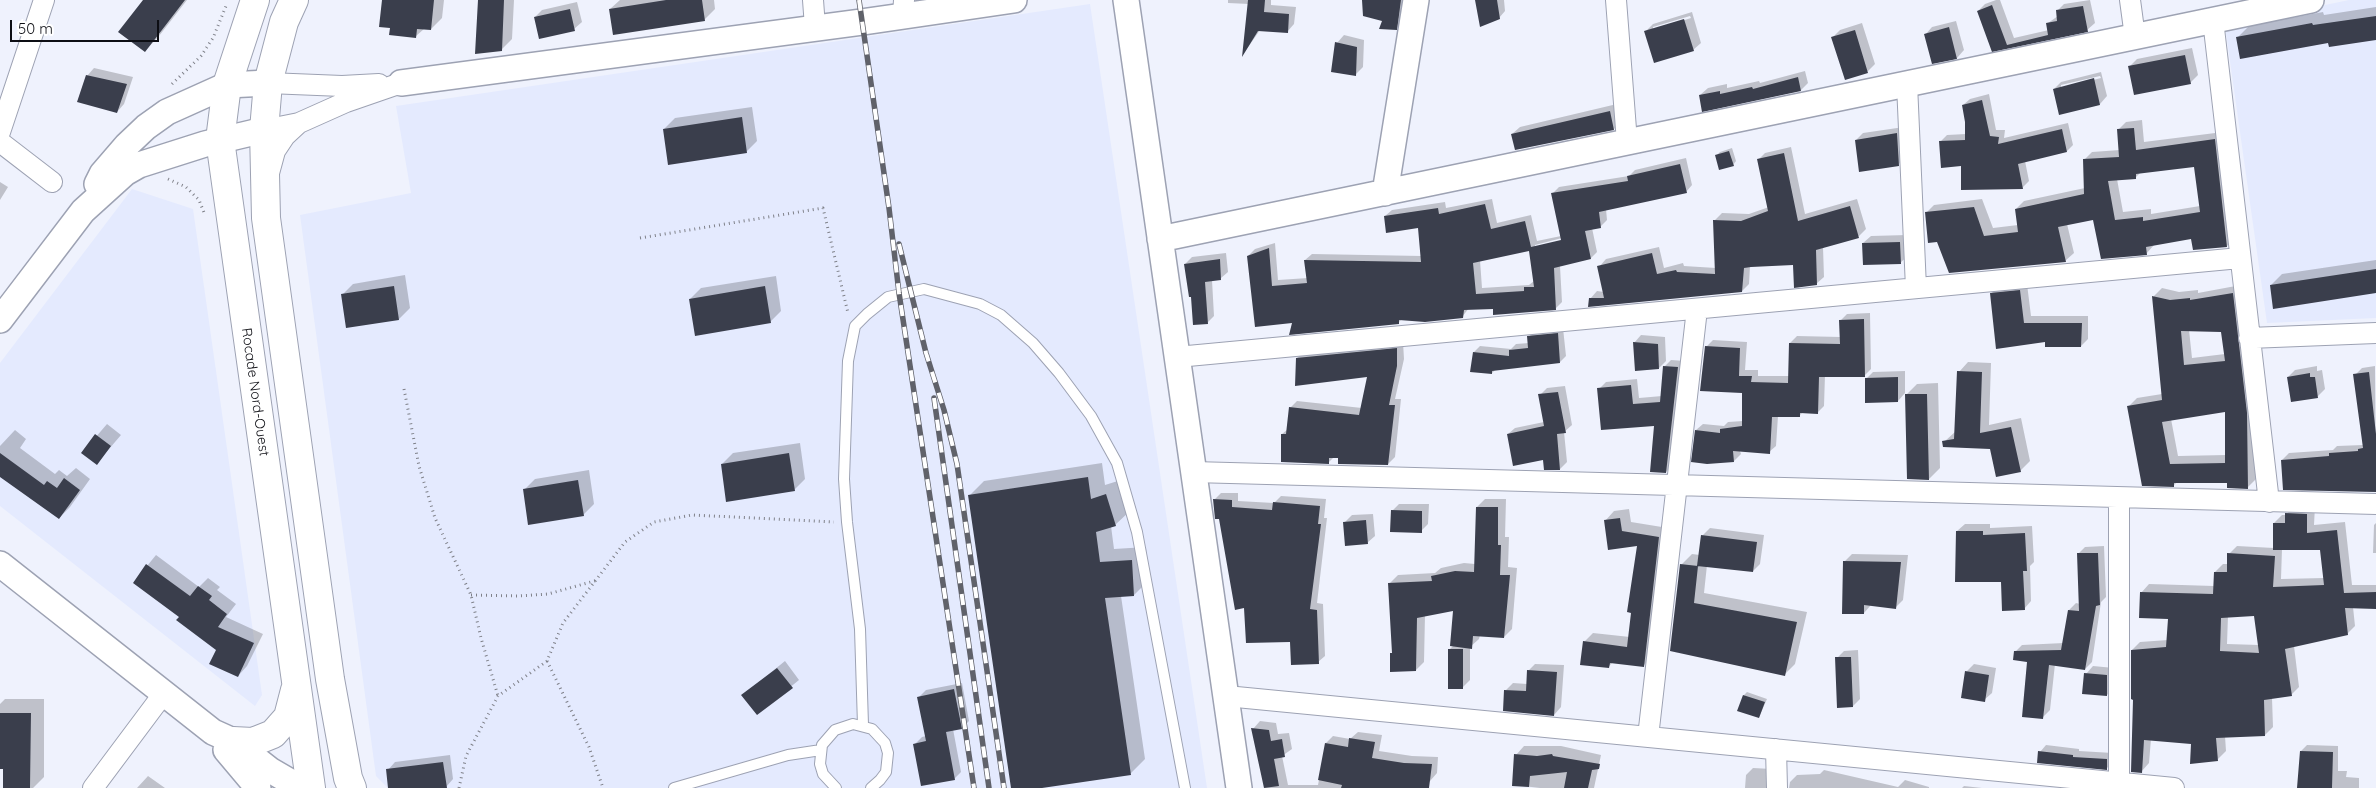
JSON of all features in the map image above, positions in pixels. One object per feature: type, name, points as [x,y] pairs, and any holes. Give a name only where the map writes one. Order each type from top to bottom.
[{"type":"main road","name":"Rocade Nord-Ouest","points":[[255,0],[227,85],[220,140],[311,788]]},
{"type":"main road","points":[[294,0],[284,22],[268,83],[264,130],[266,218],[319,603],[339,734],[348,778],[352,788]]},
{"type":"main road","points":[[223,737],[262,739],[273,734],[282,726],[293,705],[297,682]]},
{"type":"street","points":[[0,132],[44,0]]},
{"type":"street","points":[[813,0],[815,27]]},
{"type":"street","points":[[0,320],[83,211],[102,174],[146,127],[191,99],[227,85],[268,83],[342,86],[400,84],[815,27],[904,8],[1014,0]]},
{"type":"street","points":[[1126,0],[1239,788]]},
{"type":"street","points":[[1385,192],[1416,0]]},
{"type":"street","points":[[1616,0],[1627,142]]},
{"type":"street","points":[[2130,0],[2135,37]]},
{"type":"street","points":[[1160,239],[2135,37],[2280,3],[2312,0]]},
{"type":"street","points":[[2213,20],[2269,502]]},
{"type":"street","points":[[83,211],[125,173],[139,165],[220,140],[299,123],[346,102],[400,84]]},
{"type":"street","points":[[1908,84],[1916,288]]},
{"type":"street","points":[[265,187],[275,151],[285,136],[299,123]]},
{"type":"street","points":[[0,142],[52,182]]},
{"type":"street","points":[[1177,357],[2240,258]]},
{"type":"street","points":[[1648,737],[1697,309]]},
{"type":"street","points":[[2249,338],[2376,333]]},
{"type":"street","points":[[1193,472],[2376,504]]},
{"type":"street","points":[[2119,498],[2119,783]]},
{"type":"street","points":[[0,564],[223,737],[270,770],[301,788]]},
{"type":"street","points":[[93,788],[164,693]]},
{"type":"street","points":[[1226,696],[2174,788]]},
{"type":"street","points":[[223,737],[258,788]]},
{"type":"street","points":[[1776,750],[1777,788]]},
{"type":"lane","points":[[863,725],[860,629],[847,522],[844,479],[848,360],[855,326],[888,297],[912,290],[924,289],[980,304],[1001,315],[1033,343],[1059,373],[1091,416],[1116,463],[1137,532],[1185,788]]},
{"type":"lane","points":[[836,788],[823,774],[820,764],[821,750],[828,737],[835,730],[843,726],[863,725],[880,736],[888,753],[886,772],[871,788]]},
{"type":"lane","points":[[674,788],[788,755],[821,750]]},
{"type":"path","points":[[640,238],[823,208],[849,320],[855,326]]},
{"type":"path","points":[[404,389],[418,466],[435,518],[471,595],[498,696]]},
{"type":"path","points":[[459,788],[466,756],[498,696],[547,661],[563,624],[626,542],[654,522],[692,515],[847,522]]},
{"type":"path","points":[[471,595],[519,596],[548,594],[598,580]]},
{"type":"path","points":[[547,661],[589,747],[604,788]]},
{"type":"shaded area","points":[[2349,0],[2376,0],[2376,318],[2267,323],[2225,26]]},
{"type":"shaded area","points":[[1090,4],[1207,788],[388,788],[376,776],[300,215],[411,193],[396,106]]},
{"type":"shaded area","points":[[132,189],[193,209],[262,695],[255,706],[0,506],[0,363]]},
{"type":"building","points":[[143,0],[185,0],[145,52],[118,32]]},
{"type":"building","points":[[382,0],[434,0],[431,30],[417,29],[416,38],[389,35],[390,28],[379,27]]},
{"type":"building","points":[[478,0],[504,0],[502,51],[475,54]]},
{"type":"building","points":[[666,0],[702,0],[705,21],[613,35],[609,9]]},
{"type":"building","points":[[1248,0],[1265,0],[1264,12],[1289,14],[1288,33],[1258,31],[1242,57]]},
{"type":"building","points":[[1362,0],[1401,0],[1397,30],[1379,29],[1382,21],[1363,16]]},
{"type":"building","points":[[1475,0],[1497,0],[1500,19],[1480,27]]},
{"type":"building","points":[[1992,5],[2007,45],[2048,35],[2046,23],[2057,21],[2056,10],[2083,6],[2088,32],[1992,52],[1977,11]]},
{"type":"building","points":[[570,9],[575,31],[539,39],[534,17]]},
{"type":"building","points":[[2376,16],[2376,40],[2329,47],[2328,43],[2240,59],[2236,37],[2312,23],[2313,25]]},
{"type":"building","points":[[1684,19],[1694,51],[1654,63],[1644,31]]},
{"type":"building","points":[[1949,27],[1957,59],[1932,64],[1924,34]]},
{"type":"building","points":[[1855,30],[1868,73],[1845,80],[1831,37]]},
{"type":"building","points":[[1335,42],[1357,47],[1356,76],[1331,72]]},
{"type":"building","points":[[2185,55],[2191,84],[2134,95],[2128,66]]},
{"type":"building","points":[[86,75],[127,84],[117,113],[77,102]]},
{"type":"building","points":[[1798,77],[1801,91],[1702,112],[1699,95],[1720,91],[1720,94],[1752,87],[1753,89]]},
{"type":"building","points":[[2094,78],[2100,105],[2059,115],[2053,89]]},
{"type":"building","points":[[1982,100],[1990,136],[1999,137],[1998,144],[2062,129],[2067,152],[2018,164],[2023,189],[1961,190],[1961,166],[1941,168],[1939,141],[1965,140],[1965,122],[1962,105]]},
{"type":"building","points":[[1610,111],[1614,130],[1515,150],[1511,134]]},
{"type":"building","points":[[742,117],[747,153],[668,165],[663,129]]},
{"type":"building","points":[[2134,128],[2136,150],[2215,139],[2227,247],[2193,250],[2191,239],[2146,247],[2147,255],[2101,259],[2093,220],[2058,227],[2066,262],[1949,273],[1937,242],[1928,243],[1925,212],[1974,207],[1984,236],[2018,232],[2015,209],[2084,194],[2083,159],[2119,157],[2117,129]],"holes":[[[2194,167],[2200,212],[2143,221],[2143,217],[2115,220],[2108,181],[2136,179],[2136,174]]]},
{"type":"building","points":[[1897,133],[1899,166],[1859,172],[1855,140]]},
{"type":"building","points":[[1729,151],[1734,166],[1719,170],[1715,155]]},
{"type":"building","points":[[1784,153],[1798,221],[1850,206],[1859,238],[1816,250],[1817,285],[1794,288],[1793,265],[1751,267],[1744,268],[1742,292],[1588,307],[1589,298],[1604,298],[1597,266],[1652,253],[1657,274],[1676,270],[1677,272],[1715,274],[1713,220],[1741,221],[1768,211],[1757,159]]},
{"type":"building","points":[[1680,164],[1687,193],[1599,212],[1601,228],[1585,231],[1591,259],[1554,268],[1556,310],[1493,315],[1493,309],[1464,310],[1463,318],[1425,322],[1399,320],[1399,324],[1289,335],[1292,323],[1255,327],[1247,256],[1269,248],[1272,286],[1307,283],[1304,260],[1421,262],[1418,228],[1386,233],[1384,216],[1438,208],[1439,214],[1485,204],[1491,229],[1525,221],[1531,247],[1561,240],[1551,193],[1628,181],[1627,176]],"holes":[[[1529,251],[1534,287],[1524,287],[1524,291],[1476,294],[1473,263]]]},
{"type":"building","points":[[1900,242],[1901,264],[1863,265],[1862,243]]},
{"type":"building","points":[[1220,259],[1221,280],[1205,282],[1208,324],[1193,325],[1191,297],[1189,297],[1184,264]]},
{"type":"building","points":[[2376,269],[2376,293],[2273,309],[2270,285]]},
{"type":"building","points":[[394,286],[399,320],[346,328],[341,294]]},
{"type":"building","points":[[765,286],[771,323],[695,336],[689,299]]},
{"type":"building","points":[[2020,290],[2024,323],[2082,323],[2081,347],[2045,347],[2045,342],[1996,349],[1990,293]]},
{"type":"building","points":[[2233,293],[2247,413],[2248,489],[2227,488],[2227,483],[2174,483],[2174,487],[2142,486],[2127,406],[2162,400],[2152,296],[2170,300],[2190,298],[2190,300]],"holes":[[[2181,331],[2221,332],[2225,361],[2184,365]],[[2225,412],[2225,463],[2170,464],[2162,422]]]},
{"type":"building","points":[[1864,319],[1865,377],[1819,377],[1818,414],[1800,413],[1800,417],[1772,417],[1770,454],[1733,451],[1734,462],[1707,464],[1691,462],[1695,430],[1720,433],[1720,429],[1742,426],[1742,393],[1700,391],[1705,346],[1740,348],[1739,376],[1752,376],[1751,382],[1788,383],[1789,343],[1840,344],[1839,320]]},
{"type":"building","points":[[1558,333],[1560,363],[1492,371],[1492,374],[1470,372],[1473,352],[1509,356],[1509,350],[1528,348],[1527,336]]},
{"type":"building","points":[[1633,342],[1658,344],[1659,369],[1635,371]]},
{"type":"building","points":[[1397,348],[1397,366],[1389,405],[1395,405],[1388,465],[1338,464],[1338,458],[1329,458],[1329,464],[1281,462],[1281,434],[1286,434],[1289,407],[1359,415],[1367,377],[1295,386],[1296,358]]},
{"type":"building","points":[[1663,366],[1678,367],[1666,473],[1650,472],[1654,426],[1601,430],[1597,388],[1631,385],[1633,404],[1660,402]]},
{"type":"building","points":[[1957,371],[1982,372],[1980,433],[2011,427],[2021,472],[1996,477],[1990,449],[1943,447],[1942,441],[1954,439]]},
{"type":"building","points":[[2369,372],[2376,434],[2376,492],[2283,490],[2281,460],[2329,456],[2329,453],[2358,451],[2358,449],[2363,448],[2353,374]]},
{"type":"building","points":[[2310,373],[2310,377],[2315,377],[2318,398],[2291,402],[2287,377]]},
{"type":"building","points":[[1898,377],[1898,402],[1865,403],[1865,378]]},
{"type":"building","points":[[1558,392],[1566,433],[1557,434],[1560,470],[1544,470],[1543,460],[1513,466],[1507,434],[1544,426],[1538,394]]},
{"type":"building","points":[[1905,394],[1927,394],[1929,480],[1907,479]]},
{"type":"building","points":[[95,434],[111,446],[97,465],[81,453]]},
{"type":"building","points":[[0,453],[44,485],[47,481],[57,488],[64,478],[80,490],[59,519],[0,477]]},
{"type":"building","points":[[789,453],[795,491],[726,502],[721,464]]},
{"type":"building","points":[[1088,477],[1091,499],[1106,494],[1116,526],[1096,532],[1100,562],[1132,560],[1134,596],[1105,598],[1131,775],[1042,788],[1011,788],[968,495]]},
{"type":"building","points":[[578,480],[584,516],[528,525],[523,489]]},
{"type":"building","points":[[1213,499],[1232,500],[1232,507],[1272,510],[1273,502],[1320,506],[1318,524],[1321,524],[1310,609],[1317,610],[1319,664],[1291,665],[1290,642],[1246,643],[1244,608],[1235,610],[1219,519],[1215,519]]},
{"type":"building","points":[[1476,507],[1498,507],[1498,545],[1501,545],[1500,575],[1510,575],[1504,638],[1473,636],[1472,649],[1450,646],[1453,611],[1417,618],[1416,671],[1390,672],[1390,653],[1392,653],[1388,583],[1432,581],[1431,576],[1455,571],[1474,572]]},
{"type":"building","points":[[1391,510],[1422,511],[1422,533],[1390,532]]},
{"type":"building","points":[[2285,513],[2307,514],[2307,533],[2337,530],[2344,593],[2376,592],[2376,609],[2345,608],[2348,635],[2285,649],[2292,696],[2264,700],[2265,736],[2216,738],[2218,761],[2190,764],[2191,744],[2144,740],[2142,773],[2131,772],[2133,700],[2131,699],[2131,650],[2166,647],[2168,619],[2139,618],[2140,592],[2213,594],[2214,572],[2227,572],[2227,553],[2275,556],[2273,587],[2324,585],[2320,550],[2273,550],[2273,523],[2285,523]],"holes":[[[2254,616],[2259,653],[2220,651],[2221,618]]]},
{"type":"building","points":[[1620,518],[1622,531],[1659,537],[1644,667],[1610,663],[1609,668],[1580,665],[1583,641],[1627,647],[1631,613],[1627,612],[1637,546],[1608,550],[1604,520]]},
{"type":"building","points":[[1366,520],[1368,544],[1345,546],[1343,522]]},
{"type":"building","points":[[1956,531],[1983,531],[1983,535],[2025,533],[2027,571],[2023,571],[2025,610],[2002,611],[2001,582],[1955,582]]},
{"type":"building","points":[[1701,535],[1757,542],[1753,572],[1697,566]]},
{"type":"building","points":[[2077,553],[2098,553],[2100,605],[2096,606],[2085,670],[2049,665],[2043,719],[2022,717],[2027,662],[2013,660],[2014,651],[2061,650],[2068,610],[2079,611]]},
{"type":"building","points":[[1843,561],[1901,562],[1896,609],[1864,605],[1864,614],[1842,614]]},
{"type":"building","points":[[146,564],[190,596],[198,586],[212,596],[209,600],[227,614],[218,627],[254,643],[238,677],[209,664],[216,650],[176,620],[179,617],[133,583]]},
{"type":"building","points":[[1680,564],[1698,566],[1694,603],[1797,622],[1785,676],[1670,651]]},
{"type":"building","points":[[1448,649],[1463,649],[1463,689],[1448,689]]},
{"type":"building","points":[[1835,657],[1851,657],[1853,707],[1837,708]]},
{"type":"building","points":[[777,668],[793,688],[757,715],[741,695]]},
{"type":"building","points":[[1527,670],[1557,672],[1554,716],[1503,711],[1504,690],[1526,691]]},
{"type":"building","points":[[1965,671],[1989,675],[1985,702],[1961,698]]},
{"type":"building","points":[[2084,673],[2107,675],[2107,696],[2082,694]]},
{"type":"building","points":[[954,689],[962,729],[946,732],[955,780],[921,786],[913,744],[926,741],[917,697]]},
{"type":"building","points":[[1743,695],[1765,702],[1759,718],[1737,711]]},
{"type":"building","points":[[0,713],[31,713],[30,788],[3,788],[3,769],[0,769]]},
{"type":"building","points":[[1251,728],[1269,730],[1271,741],[1282,739],[1285,757],[1274,759],[1279,786],[1264,788]]},
{"type":"building","points":[[1349,738],[1375,742],[1372,758],[1404,763],[1432,764],[1429,788],[1341,788],[1342,785],[1318,780],[1325,743],[1348,747]]},
{"type":"building","points":[[2038,751],[2073,755],[2073,757],[2107,759],[2107,770],[2037,763]]},
{"type":"building","points":[[2300,751],[2333,752],[2332,788],[2297,788]]},
{"type":"building","points":[[1514,754],[1537,756],[1552,754],[1553,756],[1600,764],[1599,769],[1592,770],[1588,788],[1564,788],[1567,772],[1530,776],[1529,787],[1512,786]]},
{"type":"building","points":[[443,762],[447,788],[388,788],[386,769]]},
{"type":"railway","points":[[859,0],[889,208],[899,293],[974,788]]},
{"type":"railway","points":[[899,244],[926,353],[944,410],[957,464],[1004,788]]},
{"type":"railway","points":[[934,398],[989,788]]}]
